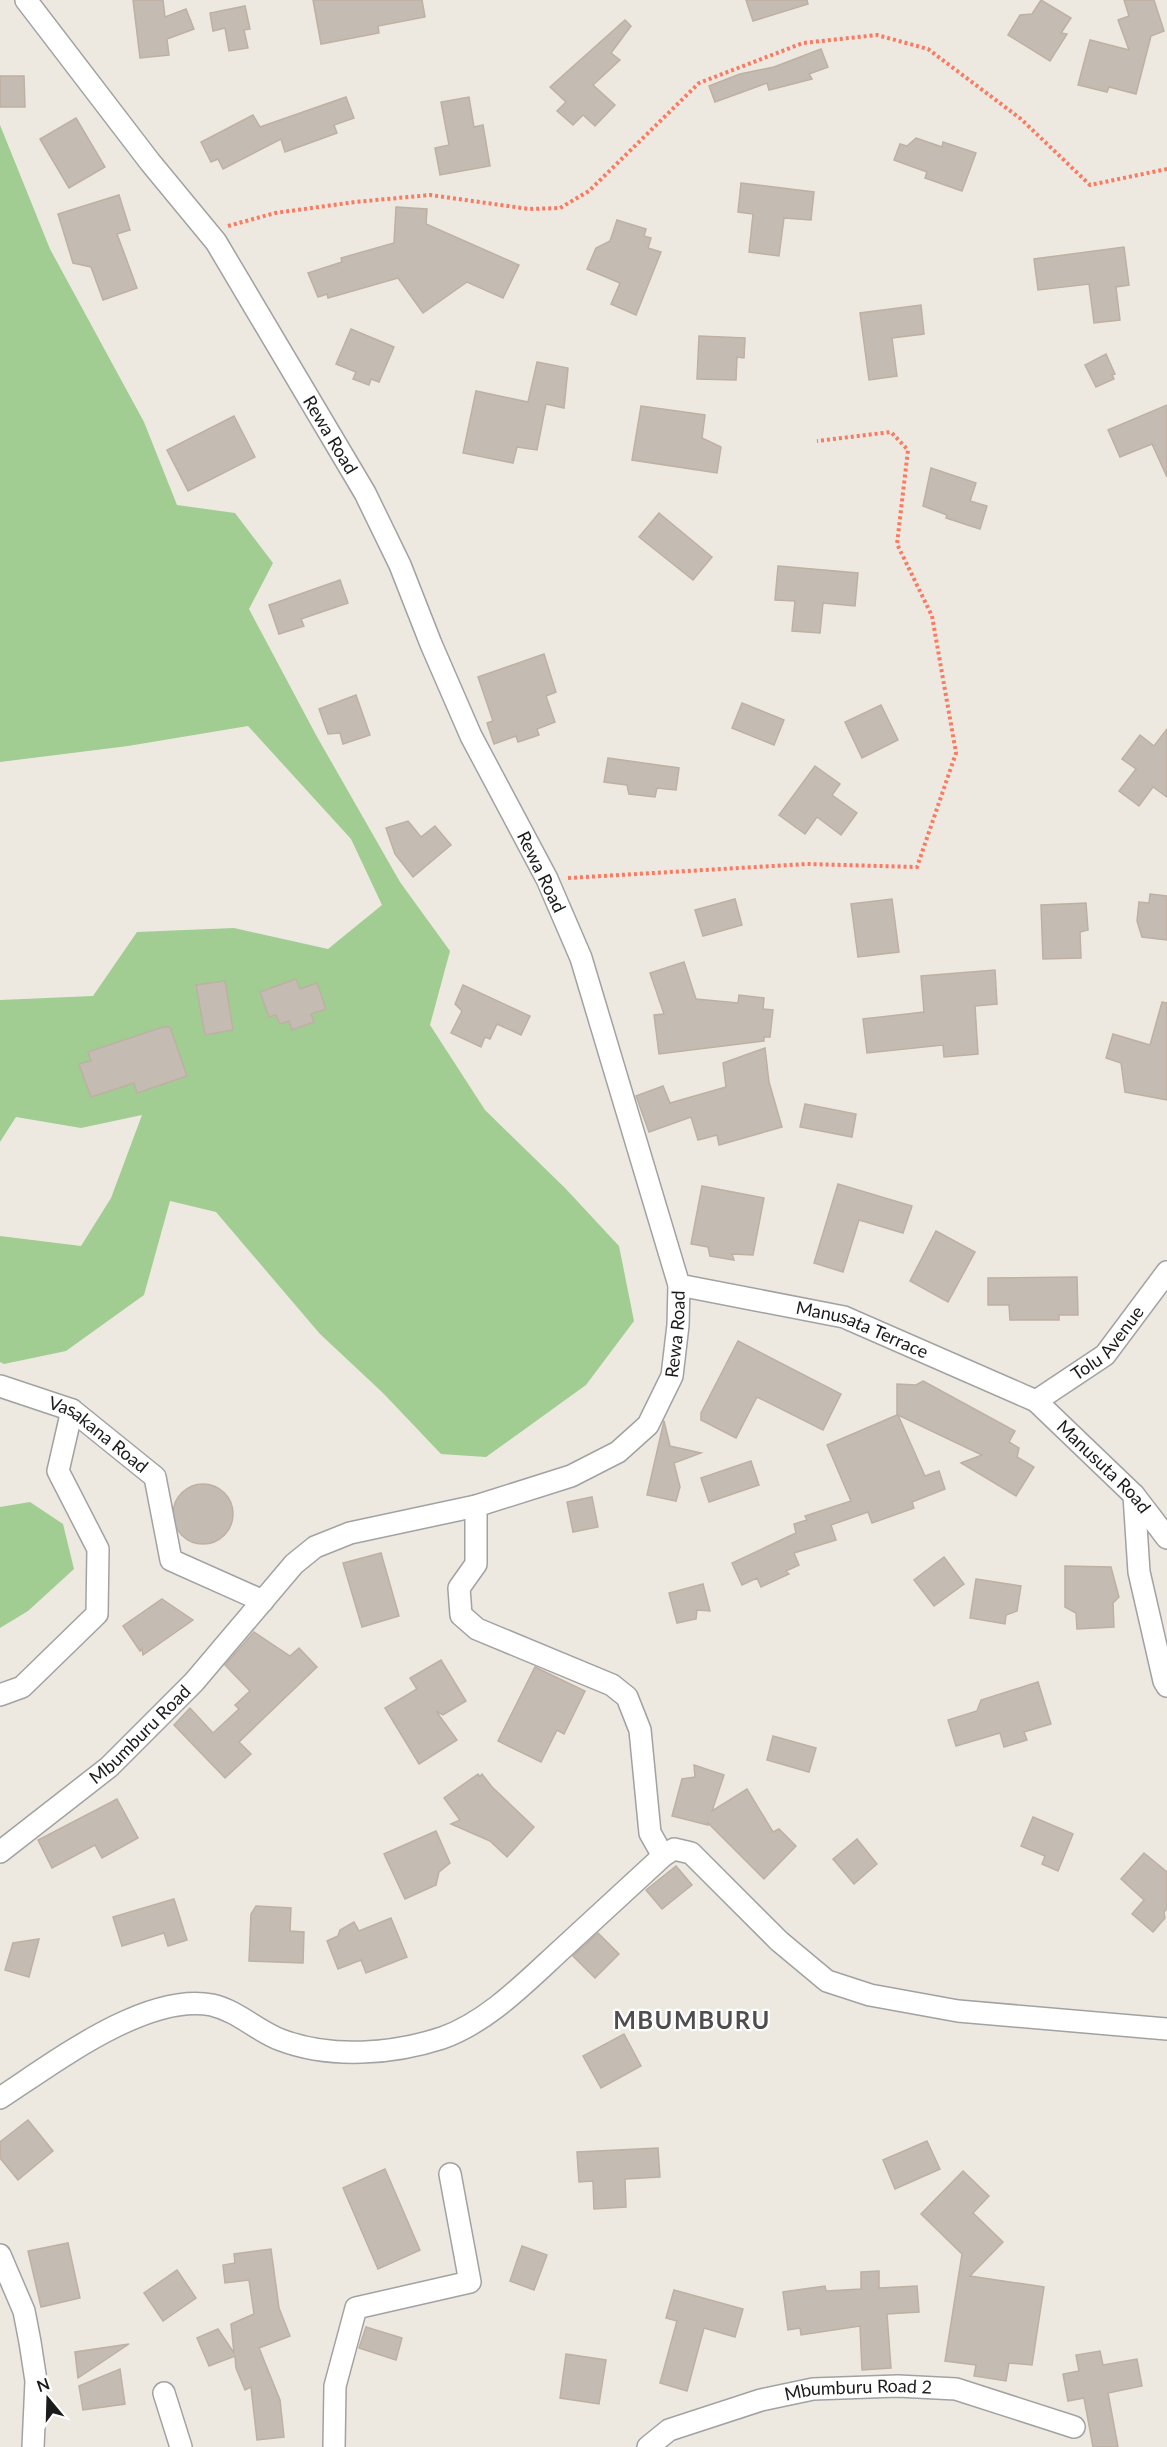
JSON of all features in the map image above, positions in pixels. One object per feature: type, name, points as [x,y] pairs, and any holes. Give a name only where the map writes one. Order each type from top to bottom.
[{"type":"street","name":"Rewa Road","points":[[26,0],[150,162],[207,231],[257,310],[365,493],[400,565],[471,736],[547,879],[581,958],[633,1124],[679,1285],[678,1325],[672,1376],[648,1425],[618,1452],[571,1476],[476,1506],[350,1533],[315,1547],[294,1564],[263,1601]]},
{"type":"street","name":"Tolu Avenue","points":[[1036,1401],[1105,1355],[1167,1272]]},
{"type":"street","name":"Manusata Terrace","points":[[679,1285],[844,1317],[1036,1401]]},
{"type":"street","name":"Vasakana Road","points":[[0,1386],[72,1410],[155,1477],[171,1560],[263,1601]]},
{"type":"street","name":"Manusuta Road","points":[[1036,1401],[1134,1495],[1167,1538]]},
{"type":"street","points":[[0,1695],[22,1687],[97,1614],[98,1549],[58,1471],[72,1410]]},
{"type":"street","points":[[1134,1495],[1139,1572],[1167,1686]]},
{"type":"street","points":[[476,1506],[476,1564],[459,1588],[461,1615],[477,1629],[612,1686],[627,1697],[640,1730],[650,1833],[663,1856]]},
{"type":"street","name":"Mbumburu Road","points":[[0,1852],[109,1767],[194,1682],[263,1601]]},
{"type":"street","points":[[0,2098],[106,2030],[154,2009],[184,2005],[212,2005],[233,2013],[280,2040],[307,2048],[335,2051],[411,2047],[445,2037],[484,2015],[515,1992],[663,1856],[674,1850],[691,1853],[779,1941],[827,1981],[870,1995],[958,2011],[1167,2029]]},
{"type":"street","points":[[334,2447],[335,2386],[356,2308],[470,2282],[450,2174]]},
{"type":"street","points":[[0,2255],[24,2311],[30,2342],[36,2381],[33,2447]]},
{"type":"street","name":"Mbumburu Road 2","points":[[648,2447],[669,2430],[761,2400],[813,2388],[898,2386],[956,2389],[1074,2427]]},
{"type":"street","points":[[164,2393],[181,2447]]},
{"type":"path","points":[[207,231],[275,213],[430,195],[529,209],[560,208],[589,191],[699,83],[803,43],[877,35],[928,49],[1021,119],[1090,185],[1167,169]]},
{"type":"path","points":[[547,879],[807,864],[917,867],[956,753],[932,616],[897,544],[908,450],[891,432],[817,441]]},
{"type":"green space","points":[[0,125],[50,249],[144,422],[177,505],[235,513],[273,563],[249,609],[316,735],[400,882],[450,951],[430,1025],[485,1110],[565,1188],[619,1246],[634,1321],[586,1385],[486,1457],[441,1454],[383,1393],[320,1334],[216,1212],[170,1201],[144,1295],[66,1351],[4,1364],[0,1362],[0,1236],[81,1246],[111,1198],[142,1115],[81,1128],[16,1117],[0,1142],[0,1000],[93,996],[137,932],[234,928],[328,949],[382,905],[351,839],[248,726],[128,746],[0,762]]},
{"type":"green space","points":[[30,1502],[63,1524],[74,1569],[28,1611],[0,1628],[0,1507]]},
{"type":"building","points":[[133,0],[163,0],[165,17],[186,9],[194,29],[167,39],[169,55],[140,58]]},
{"type":"building","points":[[313,0],[422,0],[425,17],[378,26],[379,33],[321,44]]},
{"type":"building","points":[[746,0],[807,0],[808,4],[753,21]]},
{"type":"building","points":[[1041,0],[1071,18],[1061,33],[1067,34],[1050,61],[1008,35],[1020,15],[1032,14]]},
{"type":"building","points":[[1124,0],[1154,0],[1164,31],[1151,36],[1136,94],[1109,87],[1107,92],[1078,85],[1090,40],[1129,50],[1118,20],[1129,16]]},
{"type":"building","points":[[245,6],[250,29],[244,30],[248,48],[229,51],[225,28],[213,31],[210,13]]},
{"type":"building","points":[[625,20],[631,26],[611,53],[620,60],[593,85],[615,105],[595,126],[583,115],[573,125],[557,111],[566,102],[550,87]]},
{"type":"building","points":[[821,49],[828,67],[809,74],[812,79],[769,90],[767,83],[715,102],[709,86],[740,74],[774,67]]},
{"type":"building","points":[[0,76],[24,76],[25,107],[0,107]]},
{"type":"building","points":[[346,97],[354,118],[334,125],[337,133],[285,152],[281,139],[223,169],[218,159],[211,162],[201,142],[253,115],[260,127]]},
{"type":"building","points":[[469,97],[474,127],[483,125],[490,166],[440,175],[435,148],[449,145],[441,102]]},
{"type":"building","points":[[76,118],[105,167],[69,188],[40,139]]},
{"type":"building","points":[[916,138],[942,147],[943,142],[976,153],[962,191],[925,178],[927,172],[894,160],[900,144],[907,146]]},
{"type":"building","points":[[741,183],[814,192],[811,220],[784,218],[779,256],[749,252],[753,214],[738,212]]},
{"type":"building","points":[[119,195],[130,230],[117,234],[137,288],[103,300],[91,267],[73,263],[58,214]]},
{"type":"building","points":[[396,207],[427,209],[426,224],[519,265],[503,298],[467,282],[423,313],[398,278],[328,298],[327,294],[318,297],[308,273],[342,262],[341,258],[394,243]]},
{"type":"building","points":[[617,220],[646,229],[644,236],[651,238],[648,248],[661,252],[636,315],[611,304],[620,283],[587,269],[596,248],[610,241]]},
{"type":"building","points":[[1124,247],[1129,285],[1116,287],[1120,320],[1094,323],[1089,284],[1038,290],[1034,259]]},
{"type":"building","points":[[921,305],[924,334],[892,338],[897,376],[869,380],[860,313]]},
{"type":"building","points":[[351,329],[394,347],[379,382],[371,379],[369,385],[353,379],[356,372],[336,364]]},
{"type":"building","points":[[699,336],[745,338],[744,358],[737,357],[736,380],[697,379]]},
{"type":"building","points":[[1106,354],[1115,374],[1112,375],[1114,379],[1096,387],[1085,365]]},
{"type":"building","points":[[537,362],[568,368],[564,408],[546,404],[537,450],[517,447],[513,463],[463,453],[476,391],[528,402]]},
{"type":"building","points":[[1167,405],[1167,477],[1152,444],[1120,457],[1108,430]]},
{"type":"building","points":[[641,406],[705,415],[702,438],[721,447],[717,473],[632,460]]},
{"type":"building","points":[[234,416],[255,457],[188,491],[167,450]]},
{"type":"building","points":[[931,468],[976,483],[970,501],[987,506],[980,529],[946,518],[947,515],[923,506]]},
{"type":"building","points":[[659,513],[712,557],[693,580],[639,537]]},
{"type":"building","points":[[778,566],[858,573],[855,606],[823,603],[820,633],[792,631],[795,601],[775,600]]},
{"type":"building","points":[[340,580],[348,603],[301,619],[304,626],[279,634],[269,605]]},
{"type":"building","points":[[544,654],[556,692],[546,696],[555,722],[537,729],[539,735],[518,742],[516,736],[494,744],[487,723],[493,721],[478,677]]},
{"type":"building","points":[[356,695],[370,735],[343,744],[340,733],[328,734],[319,709]]},
{"type":"building","points":[[742,703],[784,720],[774,745],[732,728]]},
{"type":"building","points":[[881,705],[898,740],[862,758],[845,722]]},
{"type":"building","points":[[1167,729],[1167,797],[1153,787],[1139,806],[1119,791],[1136,769],[1122,759],[1140,735],[1154,746]]},
{"type":"building","points":[[608,758],[679,768],[676,790],[657,788],[655,797],[629,794],[627,785],[604,782]]},
{"type":"building","points":[[815,766],[840,784],[832,795],[857,813],[841,835],[817,817],[805,834],[779,815]]},
{"type":"building","points":[[408,821],[421,837],[435,826],[451,845],[413,877],[395,854],[386,828]]},
{"type":"building","points":[[1150,894],[1167,896],[1167,940],[1142,937],[1137,921],[1139,902],[1149,903]]},
{"type":"building","points":[[735,899],[742,925],[703,936],[695,910]]},
{"type":"building","points":[[892,899],[899,952],[858,957],[851,904]]},
{"type":"building","points":[[1086,903],[1088,930],[1080,932],[1081,958],[1043,959],[1041,905]]},
{"type":"building","points":[[684,962],[696,999],[738,1003],[739,995],[764,998],[763,1009],[773,1010],[770,1037],[764,1037],[764,1041],[659,1054],[654,1015],[664,1014],[650,973]]},
{"type":"building","points":[[995,970],[997,1004],[975,1006],[978,1054],[944,1057],[943,1045],[867,1053],[863,1019],[924,1012],[921,976]]},
{"type":"building","points":[[296,979],[300,989],[317,983],[326,1009],[311,1014],[314,1022],[292,1030],[289,1021],[280,1024],[276,1015],[269,1017],[260,992]]},
{"type":"building","points":[[225,981],[233,1030],[205,1035],[196,985]]},
{"type":"building","points":[[463,985],[530,1016],[521,1035],[497,1024],[490,1039],[485,1037],[481,1047],[451,1033],[462,1011],[455,1004]]},
{"type":"building","points":[[1162,1002],[1167,1003],[1167,1100],[1125,1092],[1121,1063],[1106,1058],[1113,1034],[1150,1045]]},
{"type":"building","points":[[163,1027],[170,1027],[187,1076],[137,1093],[134,1083],[91,1097],[79,1064],[91,1061],[88,1052]]},
{"type":"building","points":[[765,1048],[769,1082],[782,1127],[719,1145],[717,1135],[698,1140],[691,1117],[649,1132],[636,1096],[663,1086],[670,1103],[726,1087],[723,1063]]},
{"type":"building","points":[[805,1104],[856,1114],[852,1137],[800,1127]]},
{"type":"building","points":[[838,1184],[912,1206],[903,1233],[859,1220],[843,1272],[814,1263]]},
{"type":"building","points":[[702,1186],[764,1198],[753,1255],[732,1254],[734,1260],[710,1256],[708,1247],[691,1244]]},
{"type":"building","points":[[936,1231],[975,1252],[948,1302],[910,1281]]},
{"type":"building","points":[[1077,1277],[1078,1315],[1059,1315],[1059,1320],[1010,1320],[1009,1305],[988,1305],[988,1278]]},
{"type":"building","points":[[738,1341],[841,1394],[823,1430],[757,1397],[736,1438],[701,1420],[701,1413]]},
{"type":"building","points":[[923,1381],[1015,1431],[1009,1442],[1019,1448],[1017,1457],[1034,1467],[1016,1496],[961,1463],[982,1455],[898,1415],[925,1476],[939,1471],[945,1489],[912,1502],[914,1508],[872,1523],[868,1512],[831,1525],[836,1540],[794,1553],[799,1565],[786,1571],[789,1574],[761,1587],[757,1578],[742,1585],[732,1563],[796,1533],[794,1524],[807,1520],[805,1516],[851,1501],[827,1445],[897,1415],[897,1384],[916,1385]]},
{"type":"building","points":[[664,1421],[670,1446],[701,1453],[674,1463],[680,1487],[676,1501],[647,1495]]},
{"type":"building","points":[[751,1461],[759,1485],[709,1502],[701,1478]]},
{"type":"building","points":[[203,1484],[224,1493],[233,1514],[224,1535],[203,1544],[182,1535],[173,1514],[182,1493]]},
{"type":"building","points":[[592,1497],[598,1527],[573,1532],[567,1502]]},
{"type":"building","points":[[381,1553],[399,1616],[362,1627],[343,1563]]},
{"type":"building","points":[[944,1557],[964,1584],[934,1606],[914,1580]]},
{"type":"building","points":[[1065,1566],[1111,1567],[1119,1597],[1113,1603],[1114,1627],[1077,1629],[1076,1613],[1065,1607]]},
{"type":"building","points":[[976,1579],[1021,1586],[1017,1611],[1006,1615],[1005,1624],[970,1618]]},
{"type":"building","points":[[703,1584],[710,1611],[697,1610],[696,1619],[677,1623],[669,1593]]},
{"type":"building","points":[[162,1599],[193,1620],[143,1655],[142,1649],[140,1651],[123,1626]]},
{"type":"building","points":[[254,1632],[290,1656],[299,1648],[317,1667],[239,1742],[251,1754],[225,1778],[174,1725],[190,1708],[213,1733],[239,1709],[235,1705],[250,1691],[225,1665]]},
{"type":"building","points":[[441,1660],[466,1701],[443,1715],[436,1711],[457,1740],[419,1764],[385,1708],[417,1689],[410,1678]]},
{"type":"building","points":[[535,1667],[585,1691],[564,1734],[557,1730],[541,1762],[498,1741]]},
{"type":"building","points":[[1038,1682],[1051,1724],[1024,1732],[1027,1740],[1004,1747],[1000,1733],[956,1746],[948,1720],[977,1711],[981,1700]]},
{"type":"building","points":[[773,1736],[816,1748],[809,1772],[767,1760]]},
{"type":"building","points":[[694,1765],[724,1775],[712,1811],[747,1789],[773,1832],[779,1829],[796,1846],[764,1879],[708,1823],[708,1825],[672,1816],[682,1779],[695,1777]]},
{"type":"building","points":[[478,1774],[480,1777],[482,1774],[492,1787],[534,1827],[507,1857],[490,1841],[451,1824],[460,1820],[444,1798]]},
{"type":"building","points":[[117,1799],[138,1838],[102,1858],[95,1845],[52,1868],[38,1840]]},
{"type":"building","points":[[1033,1817],[1073,1834],[1058,1871],[1042,1864],[1045,1856],[1021,1846]]},
{"type":"building","points":[[436,1831],[450,1863],[439,1872],[436,1885],[405,1899],[384,1854]]},
{"type":"building","points":[[857,1839],[877,1864],[854,1884],[833,1859]]},
{"type":"building","points":[[1144,1853],[1167,1872],[1165,1918],[1153,1932],[1132,1914],[1144,1900],[1121,1879]]},
{"type":"building","points":[[676,1866],[692,1885],[662,1909],[646,1890]]},
{"type":"building","points":[[174,1899],[187,1940],[168,1946],[164,1933],[122,1946],[113,1917]]},
{"type":"building","points":[[256,1906],[291,1908],[290,1931],[304,1932],[303,1963],[249,1961],[251,1914]]},
{"type":"building","points":[[391,1918],[407,1957],[366,1973],[361,1960],[338,1969],[327,1941],[338,1936],[340,1930],[354,1922],[359,1931]]},
{"type":"building","points":[[598,1933],[619,1954],[595,1978],[573,1956]]},
{"type":"building","points":[[39,1939],[29,1977],[5,1970],[13,1943]]},
{"type":"building","points":[[624,2034],[641,2066],[601,2088],[583,2056]]},
{"type":"building","points":[[28,2120],[53,2151],[18,2180],[0,2158],[0,2142]]},
{"type":"building","points":[[927,2141],[940,2169],[895,2189],[883,2160]]},
{"type":"building","points":[[658,2148],[660,2177],[625,2179],[626,2207],[594,2209],[593,2181],[579,2182],[577,2152]]},
{"type":"building","points":[[385,2169],[420,2250],[378,2269],[343,2188]]},
{"type":"building","points":[[963,2171],[989,2196],[973,2213],[1003,2242],[970,2276],[1044,2287],[1032,2365],[1009,2363],[1006,2381],[974,2376],[976,2365],[945,2361],[962,2254],[921,2214]]},
{"type":"building","points":[[68,2243],[80,2298],[41,2307],[28,2251]]},
{"type":"building","points":[[522,2246],[547,2255],[534,2290],[510,2281]]},
{"type":"building","points":[[271,2249],[279,2308],[290,2336],[259,2348],[280,2400],[284,2437],[257,2440],[251,2387],[245,2390],[236,2368],[235,2356],[209,2366],[197,2338],[218,2329],[234,2353],[231,2324],[254,2314],[249,2280],[225,2283],[223,2265],[235,2263],[234,2254]]},
{"type":"building","points":[[177,2270],[196,2298],[163,2321],[144,2293]]},
{"type":"building","points":[[879,2271],[879,2288],[917,2286],[919,2312],[887,2314],[891,2368],[862,2370],[860,2326],[801,2335],[800,2328],[788,2330],[783,2292],[825,2286],[826,2291],[861,2289],[861,2272]]},
{"type":"building","points":[[674,2290],[743,2309],[735,2337],[704,2328],[687,2391],[660,2383],[677,2321],[666,2318]]},
{"type":"building","points":[[366,2327],[402,2338],[396,2360],[359,2348]]},
{"type":"building","points":[[129,2344],[78,2378],[75,2352]]},
{"type":"building","points":[[1100,2351],[1103,2365],[1137,2359],[1142,2386],[1108,2393],[1118,2447],[1093,2447],[1084,2398],[1068,2401],[1063,2374],[1079,2371],[1076,2355]]},
{"type":"building","points":[[566,2354],[606,2360],[599,2404],[560,2398]]},
{"type":"building","points":[[120,2369],[125,2404],[83,2410],[79,2386]]},
{"type":"district","name":"MBUMBURU","points":[[692,2021]]}]
